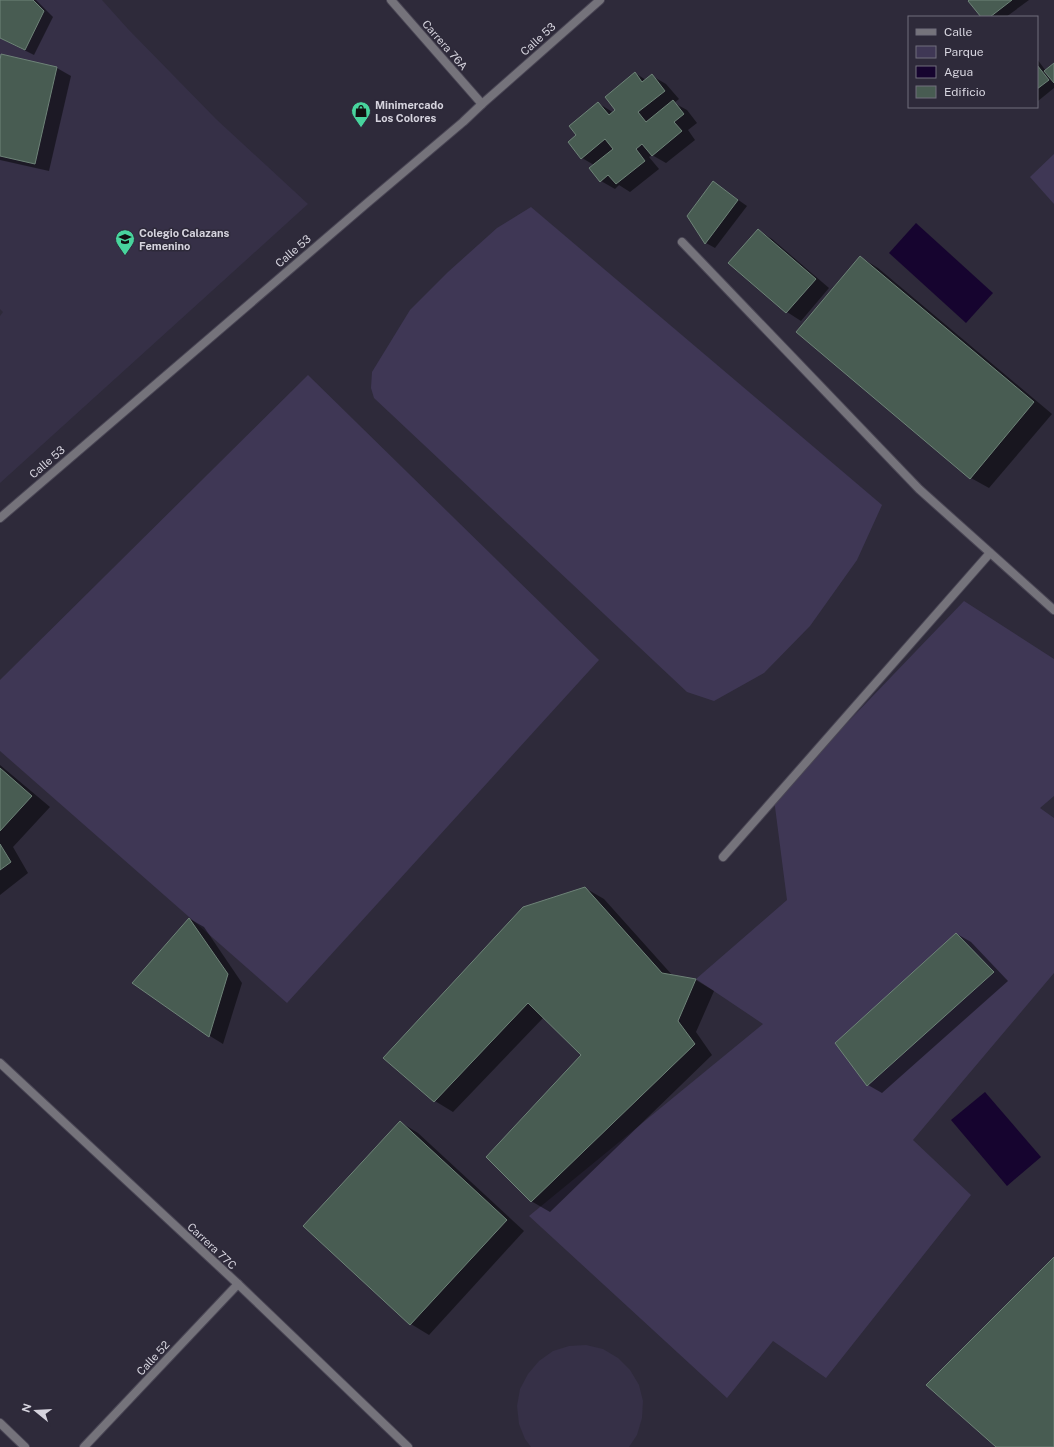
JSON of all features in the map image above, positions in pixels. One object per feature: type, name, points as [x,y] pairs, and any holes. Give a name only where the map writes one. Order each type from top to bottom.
[{"type":"street","name":"Carrera 76A","points":[[391,0],[482,104]]},
{"type":"street","name":"Calle 53","points":[[0,518],[463,122],[600,0]]},
{"type":"street","points":[[682,242],[919,489],[990,553],[1052,605]]},
{"type":"street","points":[[723,857],[990,553]]},
{"type":"street","name":"Carrera 77C","points":[[0,1063],[238,1284],[408,1447]]},
{"type":"street","name":"Calle 52","points":[[84,1447],[238,1284]]},
{"type":"street","points":[[0,1423],[26,1447]]},
{"type":"shaded area","name":"Colegio Calazans Femenino","points":[[0,0],[102,0],[128,29],[216,119],[308,204],[0,483],[0,316],[3,312],[0,309]]},
{"type":"shaded area","points":[[586,1345],[603,1349],[618,1358],[630,1370],[639,1385],[643,1401],[642,1418],[637,1435],[629,1447],[531,1447],[525,1439],[519,1424],[517,1406],[520,1389],[528,1374],[539,1361],[553,1351],[569,1346]]},
{"type":"green space","points":[[1054,154],[1054,204],[1030,177]]},
{"type":"green space","points":[[531,207],[882,505],[857,560],[810,626],[764,673],[714,701],[687,692],[374,398],[371,388],[372,372],[410,310],[448,272],[497,228]]},
{"type":"green space","points":[[308,375],[599,660],[287,1003],[0,751],[0,680]]},
{"type":"green space","points":[[964,601],[1054,659],[1054,796],[1040,808],[1054,818],[1054,973],[913,1140],[971,1195],[826,1378],[773,1341],[727,1398],[529,1216],[763,1024],[696,979],[787,900],[774,799]]},
{"type":"water","points":[[916,223],[993,293],[966,323],[889,253]]},
{"type":"water","points":[[985,1092],[1041,1157],[1007,1186],[951,1120]]},
{"type":"building","points":[[0,0],[33,0],[44,11],[25,50],[0,38]]},
{"type":"building","points":[[1012,0],[991,16],[980,16],[968,1]]},
{"type":"building","points":[[1,54],[57,67],[35,164],[0,156]]},
{"type":"building","points":[[1054,63],[1054,83],[1044,71]]},
{"type":"building","points":[[1038,66],[1049,80],[1038,88]]},
{"type":"building","points":[[635,72],[642,82],[652,74],[665,91],[638,112],[646,122],[673,100],[684,114],[674,122],[682,131],[652,156],[642,144],[636,149],[645,161],[616,184],[608,175],[600,182],[589,168],[613,149],[605,139],[581,159],[568,142],[576,135],[569,126],[598,102],[609,115],[615,110],[605,97]]},
{"type":"building","points":[[713,181],[738,200],[705,244],[687,216]]},
{"type":"building","points":[[758,229],[816,279],[786,313],[728,263]]},
{"type":"building","points":[[860,256],[1034,402],[970,479],[796,332]]},
{"type":"building","points":[[0,768],[32,796],[0,831]]},
{"type":"building","points":[[0,844],[11,862],[0,870]]},
{"type":"building","points":[[585,887],[662,973],[696,979],[678,1021],[695,1044],[531,1202],[486,1157],[581,1055],[528,1003],[434,1102],[383,1058],[523,907]]},
{"type":"building","points":[[189,918],[228,974],[209,1037],[132,983]]},
{"type":"building","points":[[956,933],[994,972],[867,1086],[835,1043]]},
{"type":"building","points":[[400,1121],[507,1220],[410,1325],[303,1226]]},
{"type":"building","points":[[1054,1257],[1054,1447],[996,1447],[926,1385]]},
{"type":"place","name":"Minimercado Los Colores","points":[[361,128]]},
{"type":"place","name":"Colegio Calazans Femenino","points":[[125,256]]}]
